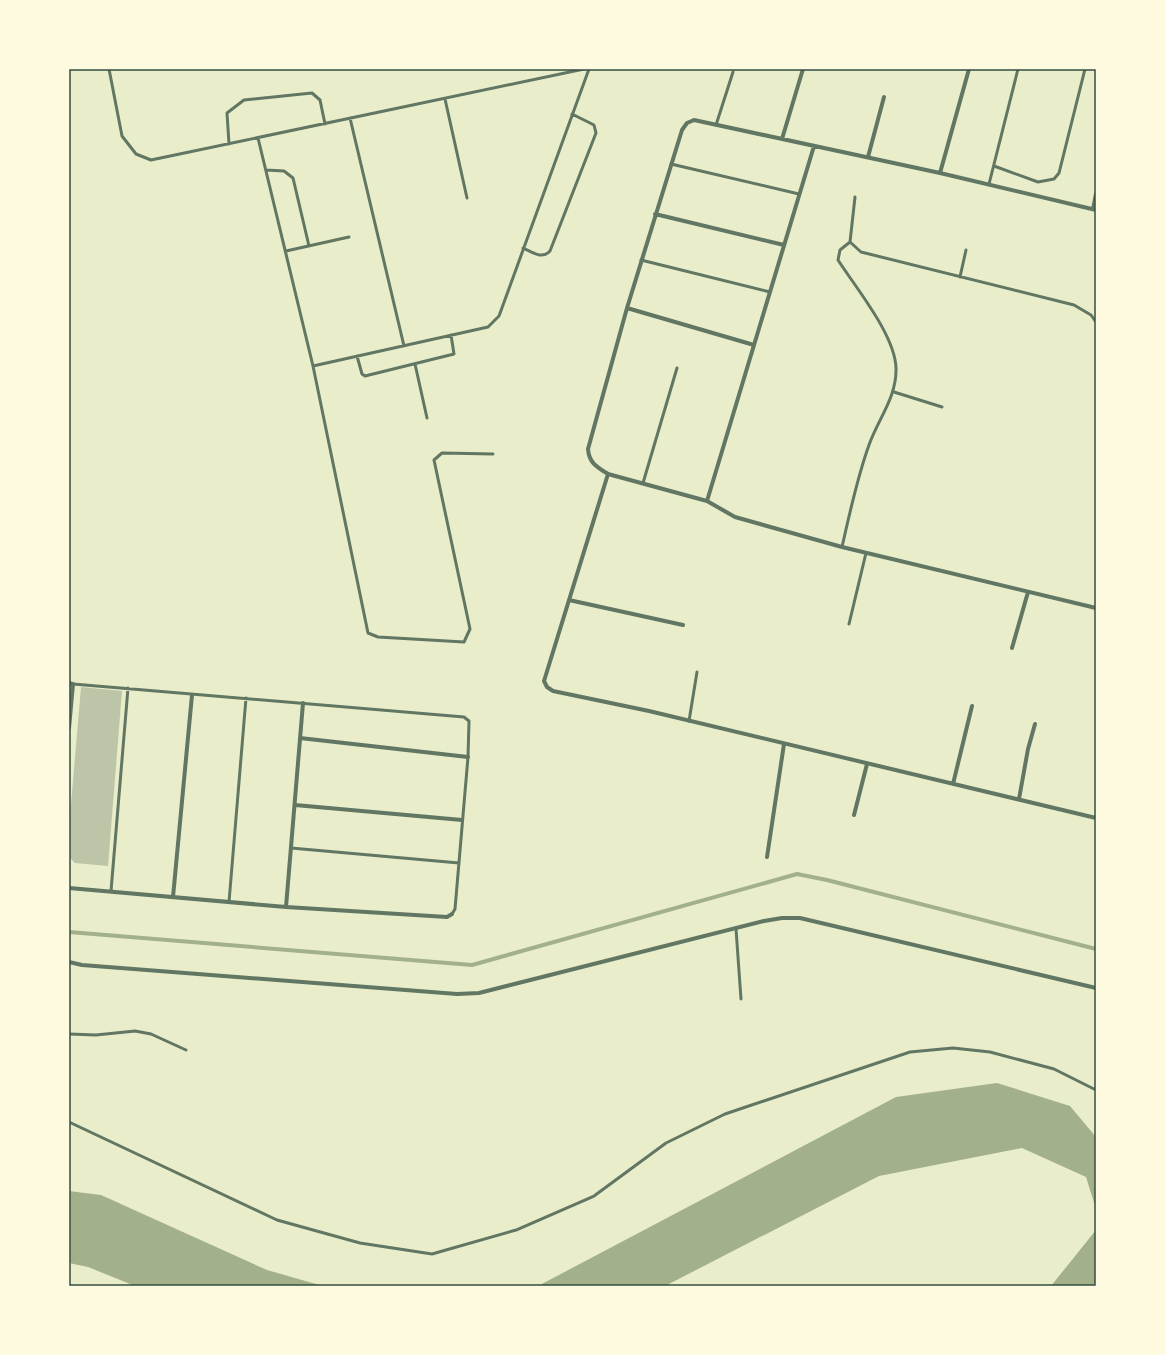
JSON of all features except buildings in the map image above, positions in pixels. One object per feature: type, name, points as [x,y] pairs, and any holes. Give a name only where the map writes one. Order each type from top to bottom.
[{"type":"street","points":[[782,139],[803,69]]},
{"type":"street","points":[[940,172],[968,69]]},
{"type":"street","points":[[868,157],[884,97]]},
{"type":"street","points":[[1096,194],[1094,209],[940,172],[694,120],[687,123],[682,130],[641,260],[588,449],[589,458],[595,466],[608,474],[707,500],[735,517],[842,547],[1096,608]]},
{"type":"street","points":[[707,500],[814,146]]},
{"type":"street","points":[[655,214],[784,245]]},
{"type":"street","points":[[627,308],[754,345]]},
{"type":"street","points":[[608,474],[544,681],[547,687],[553,691],[689,721],[1096,818]]},
{"type":"street","points":[[1012,648],[1028,592]]},
{"type":"street","points":[[570,600],[683,625]]},
{"type":"street","points":[[69,728],[71,683]]},
{"type":"street","points":[[173,897],[192,695]]},
{"type":"street","points":[[286,907],[303,703]]},
{"type":"street","points":[[953,784],[972,706]]},
{"type":"street","points":[[1019,799],[1028,749],[1036,724]]},
{"type":"street","points":[[300,738],[468,757]]},
{"type":"street","points":[[767,857],[784,744]]},
{"type":"street","points":[[854,815],[867,764]]},
{"type":"street","points":[[294,805],[462,820]]},
{"type":"street","points":[[69,888],[286,907],[447,917],[452,914]]},
{"type":"street","points":[[69,962],[82,965],[465,993],[499,989],[782,918],[800,918],[1096,988]]},
{"type":"lane","points":[[109,69],[122,136],[136,154],[151,160],[584,69]]},
{"type":"lane","points":[[313,366],[488,327],[494,322],[499,316],[589,69]]},
{"type":"lane","points":[[989,184],[1018,69]]},
{"type":"lane","points":[[994,166],[1038,182],[1054,179],[1059,173],[1085,69]]},
{"type":"lane","points":[[716,125],[733,72]]},
{"type":"lane","points":[[229,144],[227,113],[244,100],[312,93],[320,100],[324,124]]},
{"type":"lane","points":[[445,99],[466,198]]},
{"type":"lane","points":[[523,248],[541,256],[550,251],[596,133],[594,125],[572,114]]},
{"type":"lane","points":[[350,118],[404,346]]},
{"type":"lane","points":[[258,138],[313,366],[368,633],[378,637],[464,642],[470,629],[434,460],[442,453],[493,454]]},
{"type":"lane","points":[[671,164],[799,194]]},
{"type":"lane","points":[[266,170],[284,171],[293,178],[309,246]]},
{"type":"lane","points":[[842,547],[858,477],[870,442],[894,392],[896,368],[885,331],[838,260],[840,250],[850,242],[855,197]]},
{"type":"lane","points":[[286,251],[349,236]]},
{"type":"lane","points":[[850,242],[861,252],[1074,305],[1091,315],[1096,322]]},
{"type":"lane","points":[[960,277],[966,250]]},
{"type":"lane","points":[[641,260],[770,292]]},
{"type":"lane","points":[[357,356],[362,374],[365,376],[454,354],[451,335]]},
{"type":"lane","points":[[415,364],[427,418]]},
{"type":"lane","points":[[643,483],[676,368]]},
{"type":"lane","points":[[894,392],[942,407]]},
{"type":"lane","points":[[849,624],[866,553]]},
{"type":"lane","points":[[689,721],[697,672]]},
{"type":"lane","points":[[71,683],[192,695],[246,698],[464,718],[469,721],[468,757],[455,909],[452,914]]},
{"type":"lane","points":[[111,891],[128,688]]},
{"type":"lane","points":[[229,902],[246,698]]},
{"type":"lane","points":[[291,848],[459,863]]},
{"type":"lane","points":[[736,929],[741,999]]},
{"type":"lane","points":[[69,1034],[96,1035],[135,1031],[152,1034],[186,1050]]},
{"type":"lane","points":[[69,1122],[277,1220],[360,1243],[432,1254],[516,1230],[594,1196],[666,1143],[725,1114],[910,1052],[953,1048],[990,1052],[1054,1069],[1096,1090]]},
{"type":"shaded area","points":[[997,1083],[1070,1106],[1096,1137],[1096,1209],[1086,1177],[1022,1148],[879,1176],[665,1286],[538,1286],[896,1097]]},
{"type":"shaded area","points":[[69,1191],[101,1195],[267,1270],[323,1286],[135,1286],[88,1267],[69,1263]]},
{"type":"shaded area","points":[[1096,1230],[1096,1286],[1051,1286]]},
{"type":"waterway","points":[[69,932],[472,965],[797,874],[827,880],[1096,949]]}]
